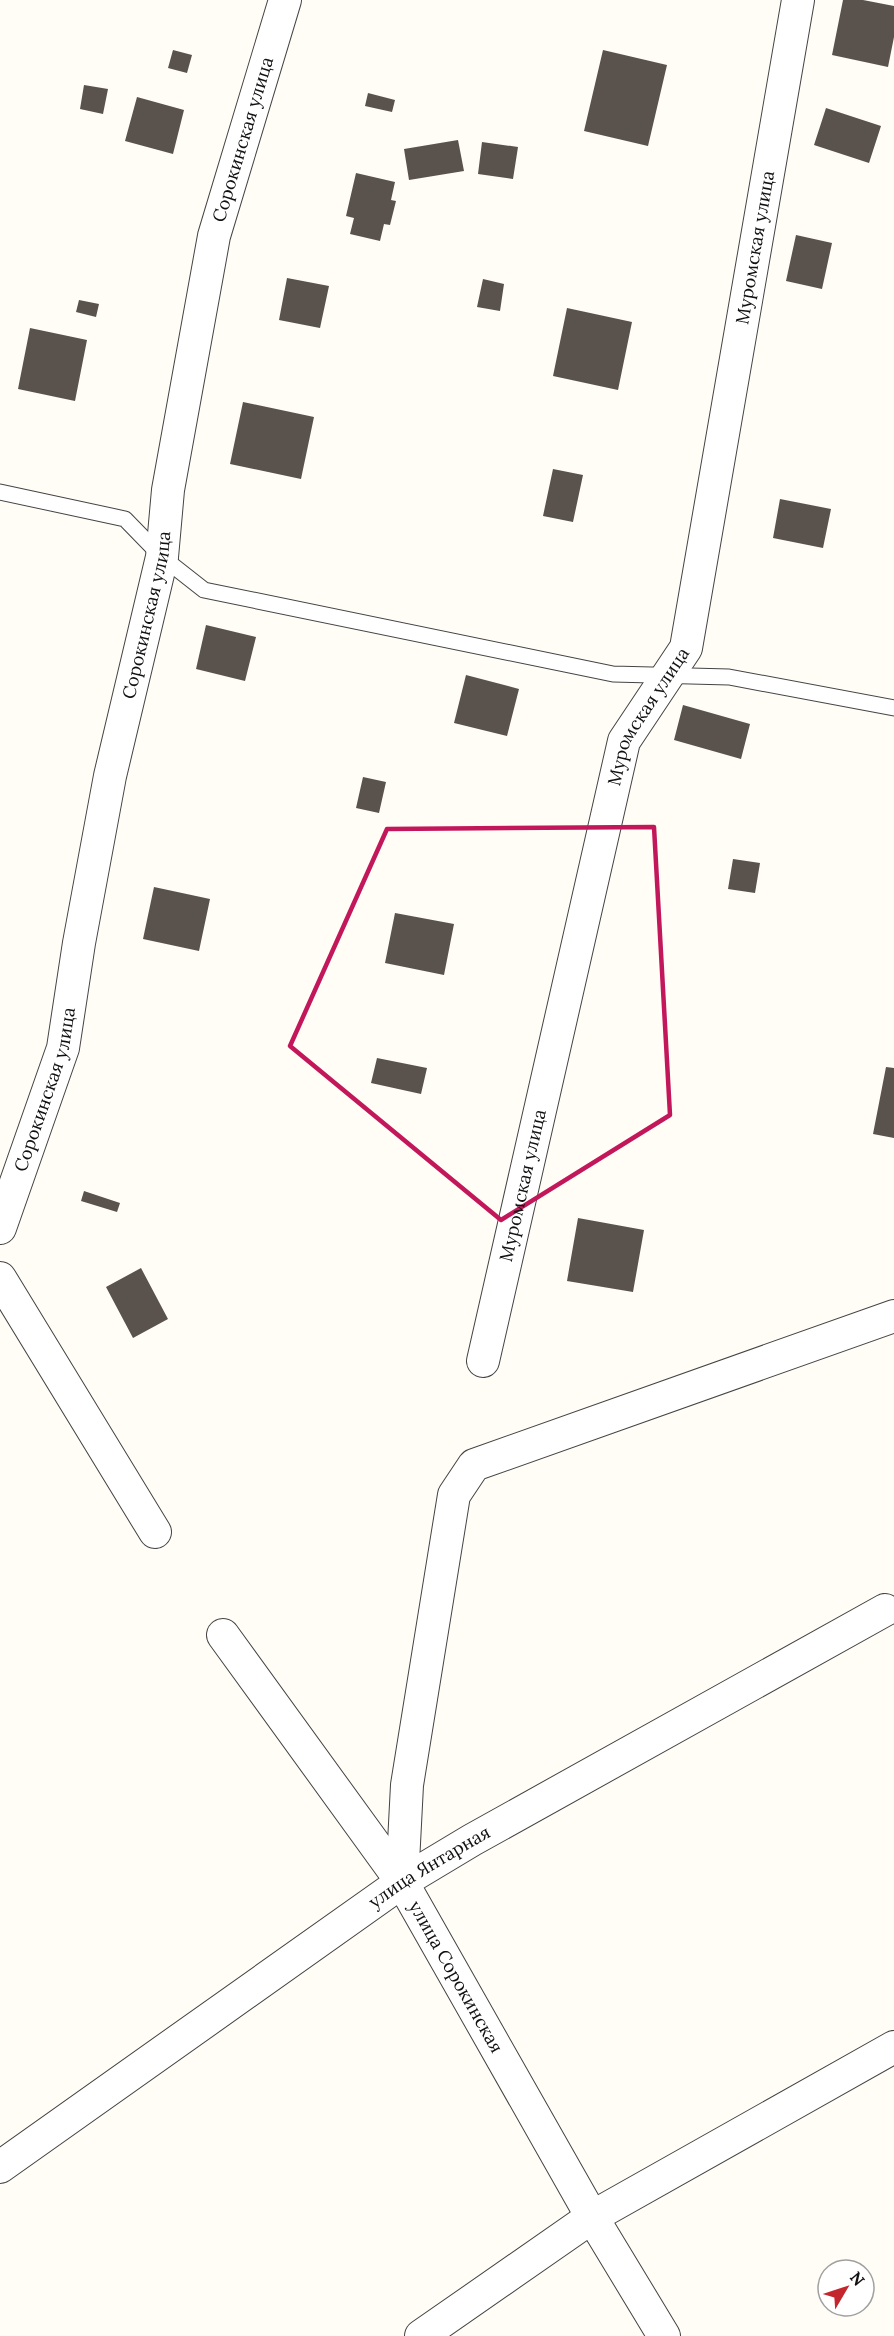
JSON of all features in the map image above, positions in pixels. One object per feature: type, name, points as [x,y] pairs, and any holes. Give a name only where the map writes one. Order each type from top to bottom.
[{"type":"street","name":"Сорокинская улица","points":[[0,1228],[63,1048],[79,943],[110,776],[162,556],[168,490],[214,236],[285,0]]},
{"type":"street","name":"Муромская улица","points":[[483,1361],[624,741],[686,648],[798,0]]},
{"type":"street","points":[[0,1278],[155,1532]]},
{"type":"street","points":[[402,1882],[407,1785],[454,1495],[474,1465],[894,1316]]},
{"type":"street","name":"улица Янтарная","points":[[0,2167],[402,1882],[472,1840],[885,1610]]},
{"type":"street","name":"улица Сорокинская","points":[[223,1635],[402,1882],[592,2217],[664,2336]]},
{"type":"street","points":[[421,2336],[592,2217],[894,2047]]},
{"type":"lane","points":[[0,492],[125,519],[162,556],[204,590],[613,674],[729,676],[894,708]]},
{"type":"highlighted area","points":[[654,827],[670,1115],[501,1220],[290,1046],[387,829]]},
{"type":"building","points":[[843,0],[863,0],[894,6],[894,37],[888,67],[832,55]]},
{"type":"building","points":[[173,50],[192,55],[187,73],[168,68]]},
{"type":"building","points":[[603,50],[667,65],[648,146],[584,131]]},
{"type":"building","points":[[84,85],[108,89],[103,114],[80,109]]},
{"type":"building","points":[[368,93],[395,100],[392,112],[365,106]]},
{"type":"building","points":[[137,97],[184,110],[173,154],[125,141]]},
{"type":"building","points":[[826,108],[881,126],[869,163],[814,145]]},
{"type":"building","points":[[458,140],[464,171],[409,180],[404,149]]},
{"type":"building","points":[[482,142],[518,147],[513,179],[478,174]]},
{"type":"building","points":[[356,173],[395,182],[391,200],[396,201],[390,225],[384,224],[380,241],[350,234],[354,218],[346,216]]},
{"type":"building","points":[[796,235],[832,243],[822,289],[786,281]]},
{"type":"building","points":[[287,278],[329,286],[320,328],[279,320]]},
{"type":"building","points":[[483,279],[504,284],[500,311],[477,307]]},
{"type":"building","points":[[79,300],[99,304],[96,317],[76,312]]},
{"type":"building","points":[[567,308],[632,322],[618,390],[553,376]]},
{"type":"building","points":[[30,328],[87,340],[75,401],[18,389]]},
{"type":"building","points":[[243,402],[314,417],[301,479],[230,464]]},
{"type":"building","points":[[553,469],[583,475],[573,522],[543,516]]},
{"type":"building","points":[[780,499],[831,509],[823,548],[773,538]]},
{"type":"building","points":[[206,625],[256,637],[245,681],[196,669]]},
{"type":"building","points":[[466,675],[519,689],[507,736],[454,723]]},
{"type":"building","points":[[683,705],[750,724],[741,759],[674,740]]},
{"type":"building","points":[[363,777],[386,782],[379,813],[356,808]]},
{"type":"building","points":[[733,859],[760,863],[755,893],[728,889]]},
{"type":"building","points":[[154,887],[210,899],[199,951],[143,939]]},
{"type":"building","points":[[395,913],[454,924],[444,975],[385,963]]},
{"type":"building","points":[[377,1058],[427,1068],[421,1094],[371,1083]]},
{"type":"building","points":[[886,1067],[894,1068],[894,1138],[873,1134]]},
{"type":"building","points":[[84,1191],[120,1203],[117,1212],[81,1201]]},
{"type":"building","points":[[578,1218],[644,1230],[633,1292],[567,1281]]},
{"type":"building","points":[[141,1268],[168,1319],[133,1338],[106,1287]]}]
